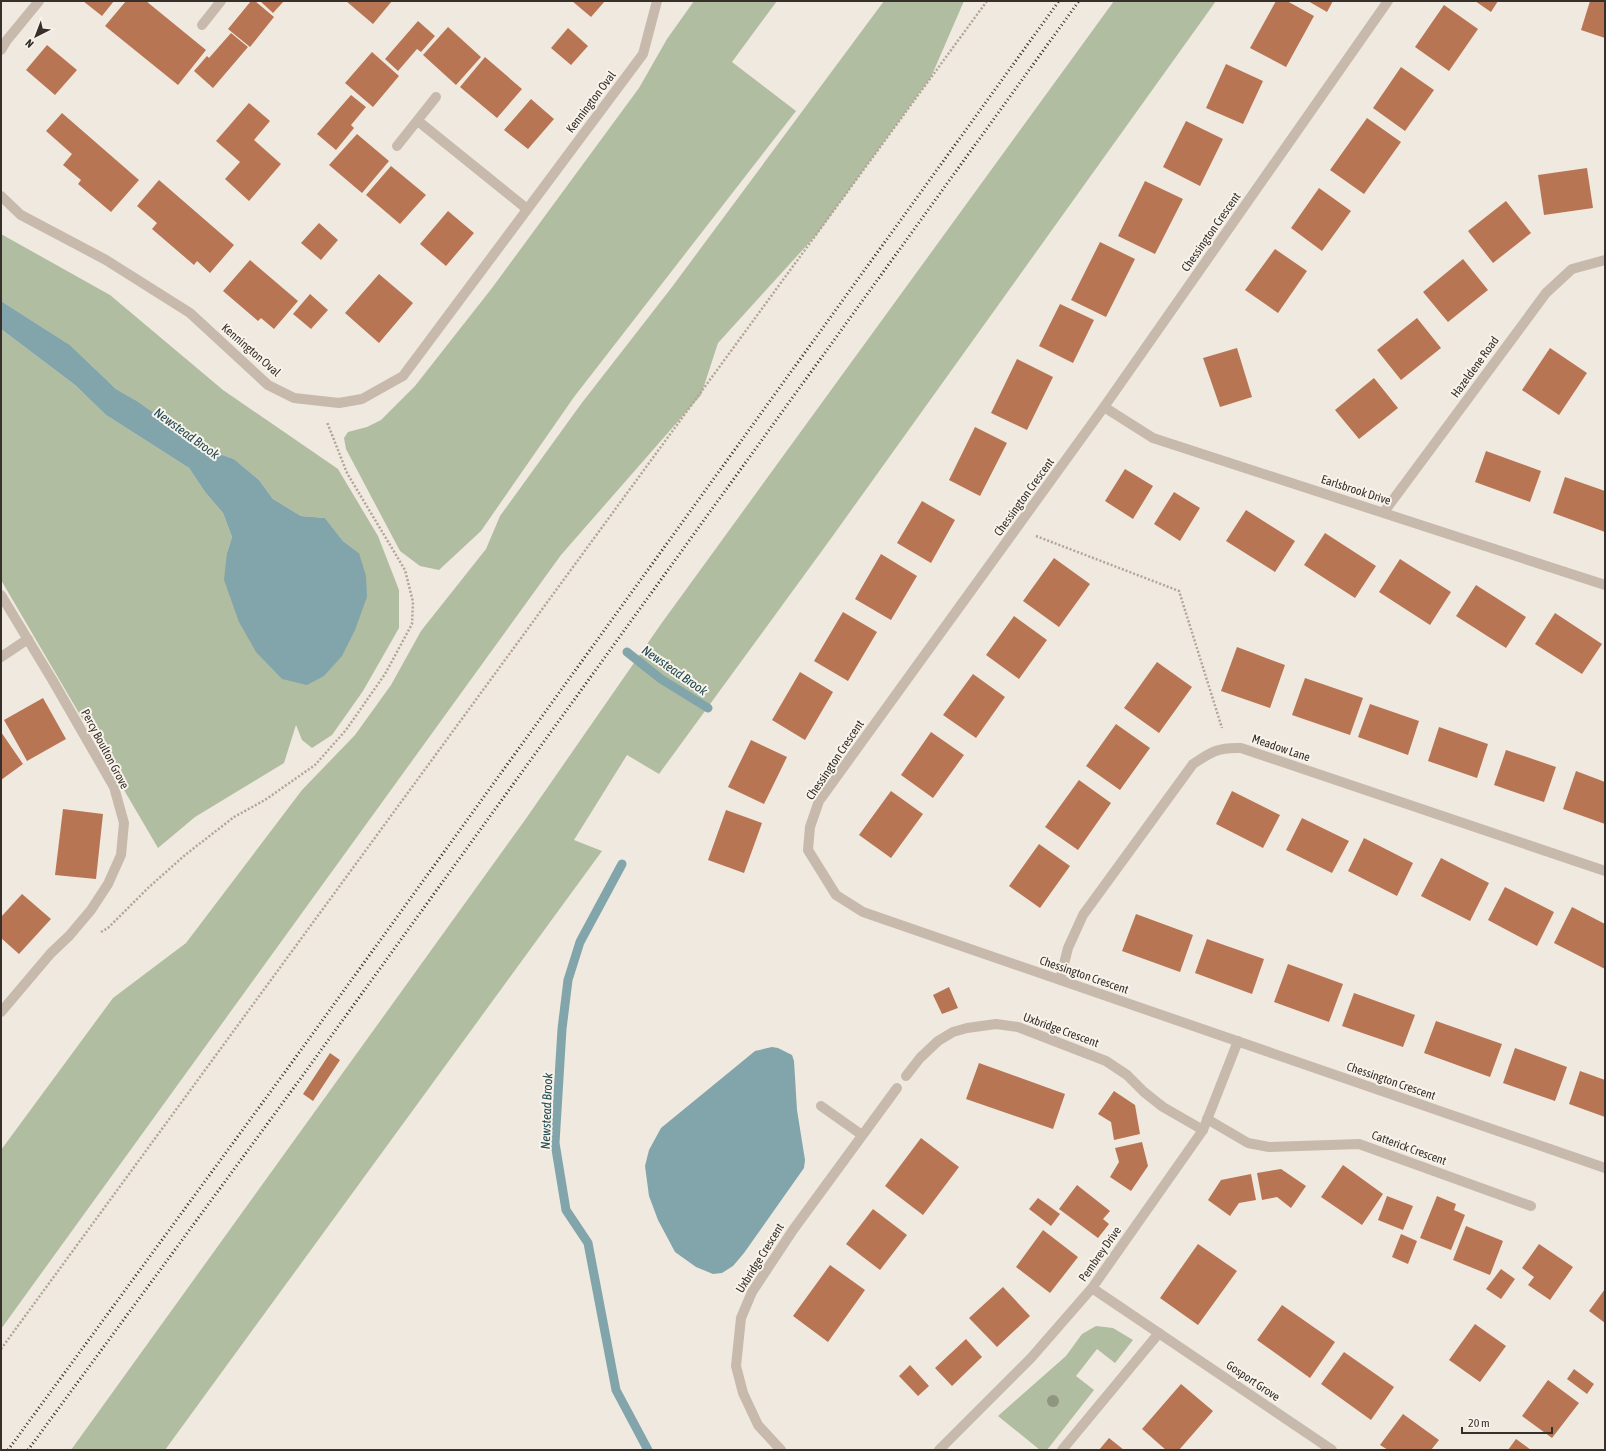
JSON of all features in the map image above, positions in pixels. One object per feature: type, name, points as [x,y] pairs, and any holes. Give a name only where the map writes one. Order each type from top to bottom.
[{"type":"street","points":[[1,50],[4,38],[39,1]]},
{"type":"street","points":[[202,25],[221,1]]},
{"type":"street","name":"Kennington Oval","points":[[1,196],[22,215],[106,260],[190,313],[268,385],[294,398],[339,403],[362,399],[403,376],[643,54],[657,1]]},
{"type":"street","name":"Chessington Crescent","points":[[1388,1],[1104,407],[819,802],[810,827],[808,850],[836,895],[863,912],[1605,1168]]},
{"type":"street","points":[[397,146],[436,97]]},
{"type":"street","points":[[418,121],[527,209]]},
{"type":"street","name":"Hazeldene Road","points":[[1384,512],[1546,293],[1572,269],[1605,260]]},
{"type":"street","name":"Earlsbrook Drive","points":[[1104,407],[1152,438],[1605,584]]},
{"type":"street","name":"Percy Boulton Grove","points":[[1,595],[114,787],[124,823],[121,855],[108,884],[91,910],[69,936],[51,953],[1,1012]]},
{"type":"street","points":[[1,657],[28,639]]},
{"type":"street","name":"Meadow Lane","points":[[1060,980],[1068,948],[1083,915],[1092,902],[1193,764],[1213,751],[1228,747],[1241,748],[1605,871]]},
{"type":"street","name":"Uxbridge Crescent","points":[[906,1076],[920,1058],[938,1041],[954,1032],[967,1028],[996,1024],[1018,1027],[1106,1061],[1127,1074],[1144,1092],[1163,1107],[1203,1130]]},
{"type":"street","name":"Pembrey Drive","points":[[939,1450],[1031,1358],[1092,1288],[1203,1130],[1238,1042]]},
{"type":"street","name":"Uxbridge Crescent","points":[[781,1450],[758,1425],[743,1393],[736,1366],[738,1339],[742,1318],[752,1292],[793,1230],[897,1088]]},
{"type":"street","points":[[821,1106],[862,1135]]},
{"type":"street","name":"Catterick Crescent","points":[[1207,1119],[1248,1143],[1269,1147],[1359,1144],[1531,1206]]},
{"type":"street","name":"Gosport Grove","points":[[1092,1288],[1332,1450]]},
{"type":"street","points":[[1062,1450],[1159,1333]]},
{"type":"path","points":[[1,1349],[987,1]]},
{"type":"path","points":[[69,936],[86,942],[108,928],[148,888],[234,817],[264,800],[315,765],[346,730],[385,674],[412,624],[413,602],[405,570],[348,473],[328,427],[324,402]]},
{"type":"path","points":[[1017,528],[1179,591],[1228,747]]},
{"type":"green space","points":[[694,1],[777,1],[732,62],[796,111],[574,397],[481,531],[439,570],[420,566],[400,551],[346,449],[344,438],[348,432],[367,427],[381,420],[415,386],[492,288],[639,88],[667,39]]},
{"type":"green space","points":[[884,1],[964,1],[931,77],[817,234],[718,343],[701,395],[561,555],[1,1329],[1,1150],[113,998],[186,943],[302,790],[355,735],[391,685],[421,631],[486,549],[500,516],[581,404],[672,287]]},
{"type":"green space","points":[[1114,1],[1216,1],[832,537],[659,774],[627,755],[574,840],[602,851],[165,1450],[71,1450],[525,820],[661,624]]},
{"type":"green space","points":[[1,234],[110,295],[223,390],[338,469],[378,536],[399,590],[399,628],[363,691],[332,735],[312,748],[302,740],[296,725],[284,763],[195,817],[158,848],[1,580],[1,329],[75,385],[106,415],[189,468],[205,492],[223,513],[232,537],[227,553],[359,553],[343,541],[325,518],[301,516],[273,499],[259,480],[234,459],[205,449],[137,401],[116,389],[70,345],[1,301]]},
{"type":"green space","points":[[1096,1326],[1113,1328],[1133,1340],[1115,1363],[1097,1349],[1076,1376],[1094,1390],[1047,1450],[1040,1450],[998,1416],[1066,1356],[1082,1334]]},
{"type":"water","points":[[1,301],[70,345],[116,389],[137,401],[205,449],[234,459],[259,480],[273,499],[301,516],[325,518],[343,541],[359,553],[366,576],[367,597],[355,630],[342,656],[324,676],[307,685],[282,679],[256,652],[239,622],[224,580],[227,553],[232,537],[223,513],[205,492],[189,468],[106,415],[75,385],[1,329]]},
{"type":"water","points":[[772,1047],[778,1048],[792,1055],[794,1061],[797,1110],[805,1160],[804,1168],[744,1253],[733,1266],[722,1273],[713,1274],[696,1267],[675,1252],[658,1220],[649,1196],[645,1166],[649,1150],[661,1128],[755,1051]]},
{"type":"building","points":[[83,1],[114,1],[102,16]]},
{"type":"building","points":[[126,1],[146,1],[206,50],[178,85],[105,26]]},
{"type":"building","points":[[251,1],[255,1],[274,17],[250,47],[228,29]]},
{"type":"building","points":[[260,1],[284,1],[273,13]]},
{"type":"building","points":[[346,1],[392,1],[373,24]]},
{"type":"building","points":[[572,1],[605,1],[591,17]]},
{"type":"building","points":[[1276,1],[1287,1],[1314,16],[1286,67],[1250,48]]},
{"type":"building","points":[[1308,1],[1333,1],[1327,12]]},
{"type":"building","points":[[1475,1],[1498,1],[1491,12]]},
{"type":"building","points":[[1590,1],[1605,1],[1605,38],[1581,30]]},
{"type":"building","points":[[1444,5],[1478,29],[1449,71],[1415,47]]},
{"type":"building","points":[[418,21],[435,36],[421,52],[417,49],[398,71],[385,59]]},
{"type":"building","points":[[448,27],[481,57],[456,85],[423,55]]},
{"type":"building","points":[[568,28],[588,46],[571,65],[551,48]]},
{"type":"building","points":[[231,33],[248,47],[213,88],[194,71],[207,56],[209,58]]},
{"type":"building","points":[[47,45],[77,70],[55,95],[26,70]]},
{"type":"building","points":[[372,52],[399,76],[373,107],[345,83]]},
{"type":"building","points":[[485,57],[522,89],[497,118],[460,87]]},
{"type":"building","points":[[1226,64],[1263,81],[1243,124],[1206,108]]},
{"type":"building","points":[[1401,67],[1434,90],[1405,131],[1373,108]]},
{"type":"building","points":[[351,95],[366,107],[351,125],[354,128],[336,150],[317,134]]},
{"type":"building","points":[[531,99],[554,119],[528,149],[504,130]]},
{"type":"building","points":[[249,103],[270,121],[254,140],[281,164],[249,201],[225,179],[240,162],[216,141]]},
{"type":"building","points":[[62,113],[139,180],[111,212],[78,184],[81,180],[63,165],[72,154],[46,131]]},
{"type":"building","points":[[1367,118],[1401,142],[1364,194],[1330,170]]},
{"type":"building","points":[[1186,121],[1223,139],[1200,186],[1163,167]]},
{"type":"building","points":[[357,134],[389,161],[362,193],[329,165]]},
{"type":"building","points":[[391,166],[426,195],[400,224],[366,195]]},
{"type":"building","points":[[1587,168],[1593,208],[1544,215],[1538,175]]},
{"type":"building","points":[[159,180],[234,245],[210,273],[197,261],[194,265],[152,229],[157,223],[137,206]]},
{"type":"building","points":[[1145,181],[1183,199],[1155,254],[1118,236]]},
{"type":"building","points":[[1319,188],[1351,211],[1322,251],[1291,228]]},
{"type":"building","points":[[1506,201],[1531,233],[1493,263],[1468,231]]},
{"type":"building","points":[[448,211],[474,233],[446,266],[420,244]]},
{"type":"building","points":[[319,223],[338,240],[321,260],[301,243]]},
{"type":"building","points":[[1100,242],[1135,259],[1106,317],[1071,300]]},
{"type":"building","points":[[1275,249],[1307,271],[1278,313],[1245,290]]},
{"type":"building","points":[[1463,259],[1488,290],[1448,322],[1423,292]]},
{"type":"building","points":[[250,260],[298,301],[274,329],[261,318],[258,321],[223,291]]},
{"type":"building","points":[[379,274],[413,303],[379,343],[345,313]]},
{"type":"building","points":[[310,294],[328,310],[311,329],[293,314]]},
{"type":"building","points":[[1060,304],[1094,320],[1073,363],[1039,346]]},
{"type":"building","points":[[1417,318],[1441,348],[1401,380],[1377,350]]},
{"type":"building","points":[[1237,348],[1252,397],[1220,407],[1203,358]]},
{"type":"building","points":[[1550,348],[1587,373],[1559,415],[1522,390]]},
{"type":"building","points":[[1017,359],[1053,377],[1027,430],[991,413]]},
{"type":"building","points":[[1374,378],[1398,408],[1359,439],[1335,410]]},
{"type":"building","points":[[975,427],[1007,443],[980,496],[949,480]]},
{"type":"building","points":[[1486,451],[1541,471],[1530,502],[1475,482]]},
{"type":"building","points":[[1125,469],[1153,486],[1133,519],[1105,501]]},
{"type":"building","points":[[1565,477],[1605,491],[1605,532],[1553,513]]},
{"type":"building","points":[[1174,492],[1200,508],[1180,541],[1154,524]]},
{"type":"building","points":[[922,501],[955,520],[931,563],[897,543]]},
{"type":"building","points":[[1246,510],[1295,541],[1275,572],[1226,541]]},
{"type":"building","points":[[1325,533],[1376,566],[1355,598],[1304,565]]},
{"type":"building","points":[[881,554],[917,576],[891,620],[855,599]]},
{"type":"building","points":[[1054,558],[1090,584],[1059,627],[1023,601]]},
{"type":"building","points":[[1400,559],[1451,592],[1430,625],[1379,592]]},
{"type":"building","points":[[1476,585],[1526,617],[1506,648],[1456,616]]},
{"type":"building","points":[[843,612],[877,632],[848,681],[814,661]]},
{"type":"building","points":[[1555,613],[1602,644],[1582,674],[1535,644]]},
{"type":"building","points":[[1014,616],[1047,640],[1019,679],[986,655]]},
{"type":"building","points":[[1237,647],[1285,665],[1270,708],[1221,691]]},
{"type":"building","points":[[1157,662],[1192,687],[1159,733],[1124,708]]},
{"type":"building","points":[[800,672],[833,692],[805,740],[772,720]]},
{"type":"building","points":[[973,674],[1005,697],[976,738],[943,715]]},
{"type":"building","points":[[1305,678],[1363,698],[1350,735],[1292,715]]},
{"type":"building","points":[[43,698],[66,739],[27,761],[4,720]]},
{"type":"building","points":[[1370,704],[1419,721],[1408,755],[1358,737]]},
{"type":"building","points":[[1116,724],[1150,748],[1120,790],[1086,766]]},
{"type":"building","points":[[1439,727],[1488,744],[1477,778],[1428,761]]},
{"type":"building","points":[[1,732],[23,764],[1,780]]},
{"type":"building","points":[[931,732],[964,755],[933,798],[901,775]]},
{"type":"building","points":[[751,740],[787,757],[764,804],[728,787]]},
{"type":"building","points":[[1506,750],[1556,767],[1544,802],[1494,785]]},
{"type":"building","points":[[1576,771],[1605,782],[1605,824],[1563,809]]},
{"type":"building","points":[[1079,780],[1111,803],[1078,850],[1045,827]]},
{"type":"building","points":[[891,791],[923,814],[891,858],[859,835]]},
{"type":"building","points":[[1232,791],[1280,815],[1263,848],[1216,824]]},
{"type":"building","points":[[63,809],[103,814],[96,879],[55,875]]},
{"type":"building","points":[[726,810],[762,823],[744,873],[708,860]]},
{"type":"building","points":[[1302,818],[1349,841],[1332,873],[1286,850]]},
{"type":"building","points":[[1364,838],[1413,863],[1397,896],[1348,871]]},
{"type":"building","points":[[1039,844],[1070,866],[1040,908],[1009,886]]},
{"type":"building","points":[[1441,858],[1489,883],[1470,921],[1421,896]]},
{"type":"building","points":[[1505,887],[1554,912],[1537,946],[1488,920]]},
{"type":"building","points":[[22,894],[51,919],[19,954],[1,938],[1,917]]},
{"type":"building","points":[[1572,907],[1605,924],[1605,969],[1554,943]]},
{"type":"building","points":[[1136,914],[1193,935],[1180,972],[1122,951]]},
{"type":"building","points":[[1207,939],[1264,959],[1252,994],[1195,973]]},
{"type":"building","points":[[1288,964],[1343,984],[1329,1022],[1274,1002]]},
{"type":"building","points":[[949,987],[958,1008],[942,1014],[933,995]]},
{"type":"building","points":[[1354,993],[1415,1015],[1403,1047],[1342,1026]]},
{"type":"building","points":[[1436,1021],[1502,1044],[1490,1077],[1424,1053]]},
{"type":"building","points":[[1515,1048],[1567,1067],[1555,1101],[1503,1083]]},
{"type":"building","points":[[330,1053],[340,1060],[313,1101],[303,1094]]},
{"type":"building","points":[[979,1063],[1065,1094],[1053,1129],[966,1099]]},
{"type":"building","points":[[1580,1071],[1605,1080],[1605,1117],[1569,1104]]},
{"type":"building","points":[[1114,1091],[1135,1105],[1140,1134],[1114,1140],[1111,1122],[1098,1114]]},
{"type":"building","points":[[921,1138],[959,1167],[923,1215],[885,1186]]},
{"type":"building","points":[[1142,1142],[1148,1166],[1131,1191],[1110,1177],[1119,1162],[1115,1148]]},
{"type":"building","points":[[1343,1165],[1383,1194],[1362,1225],[1321,1197]]},
{"type":"building","points":[[1281,1169],[1306,1186],[1291,1208],[1277,1197],[1262,1200],[1257,1173]]},
{"type":"building","points":[[1251,1174],[1256,1200],[1239,1203],[1230,1216],[1208,1200],[1221,1180]]},
{"type":"building","points":[[1077,1185],[1110,1211],[1103,1219],[1109,1224],[1098,1238],[1059,1209]]},
{"type":"building","points":[[1387,1196],[1413,1206],[1403,1230],[1378,1220]]},
{"type":"building","points":[[1437,1196],[1456,1204],[1454,1210],[1465,1215],[1451,1250],[1420,1238]]},
{"type":"building","points":[[1038,1198],[1060,1214],[1051,1226],[1029,1209]]},
{"type":"building","points":[[873,1209],[907,1235],[880,1270],[846,1244]]},
{"type":"building","points":[[1466,1226],[1503,1241],[1490,1275],[1453,1260]]},
{"type":"building","points":[[1043,1230],[1078,1257],[1050,1293],[1016,1267]]},
{"type":"building","points":[[1401,1234],[1417,1241],[1408,1264],[1392,1257]]},
{"type":"building","points":[[1198,1244],[1237,1271],[1198,1325],[1160,1298]]},
{"type":"building","points":[[1539,1244],[1573,1267],[1550,1300],[1528,1285],[1534,1277],[1522,1268]]},
{"type":"building","points":[[830,1265],[865,1290],[828,1342],[793,1316]]},
{"type":"building","points":[[1501,1269],[1515,1279],[1501,1299],[1486,1289]]},
{"type":"building","points":[[1003,1287],[1030,1316],[997,1347],[969,1318]]},
{"type":"building","points":[[1605,1289],[1605,1323],[1589,1311]]},
{"type":"building","points":[[1282,1305],[1335,1342],[1310,1378],[1257,1340]]},
{"type":"building","points":[[1475,1324],[1506,1346],[1480,1382],[1449,1360]]},
{"type":"building","points":[[966,1339],[982,1357],[952,1386],[935,1368]]},
{"type":"building","points":[[1344,1352],[1394,1387],[1371,1420],[1321,1384]]},
{"type":"building","points":[[910,1365],[929,1386],[918,1396],[899,1376]]},
{"type":"building","points":[[1574,1369],[1594,1384],[1587,1394],[1567,1379]]},
{"type":"building","points":[[1548,1380],[1579,1403],[1552,1438],[1522,1416]]},
{"type":"building","points":[[1181,1384],[1213,1411],[1179,1450],[1166,1450],[1142,1429]]},
{"type":"building","points":[[1403,1414],[1439,1440],[1431,1450],[1388,1450],[1380,1445]]},
{"type":"building","points":[[1109,1438],[1124,1450],[1099,1450]]},
{"type":"building","points":[[1516,1439],[1531,1450],[1508,1450]]},
{"type":"waterway","name":"Newstead Brook","points":[[627,652],[661,679],[708,708]]},
{"type":"waterway","name":"Newstead Brook","points":[[622,864],[580,942],[568,980],[562,1029],[555,1143],[566,1210],[588,1243],[616,1390],[648,1450]]},
{"type":"railway","points":[[8,1450],[285,1072],[1059,1]]},
{"type":"railway","points":[[28,1450],[298,1082],[1079,1]]}]
